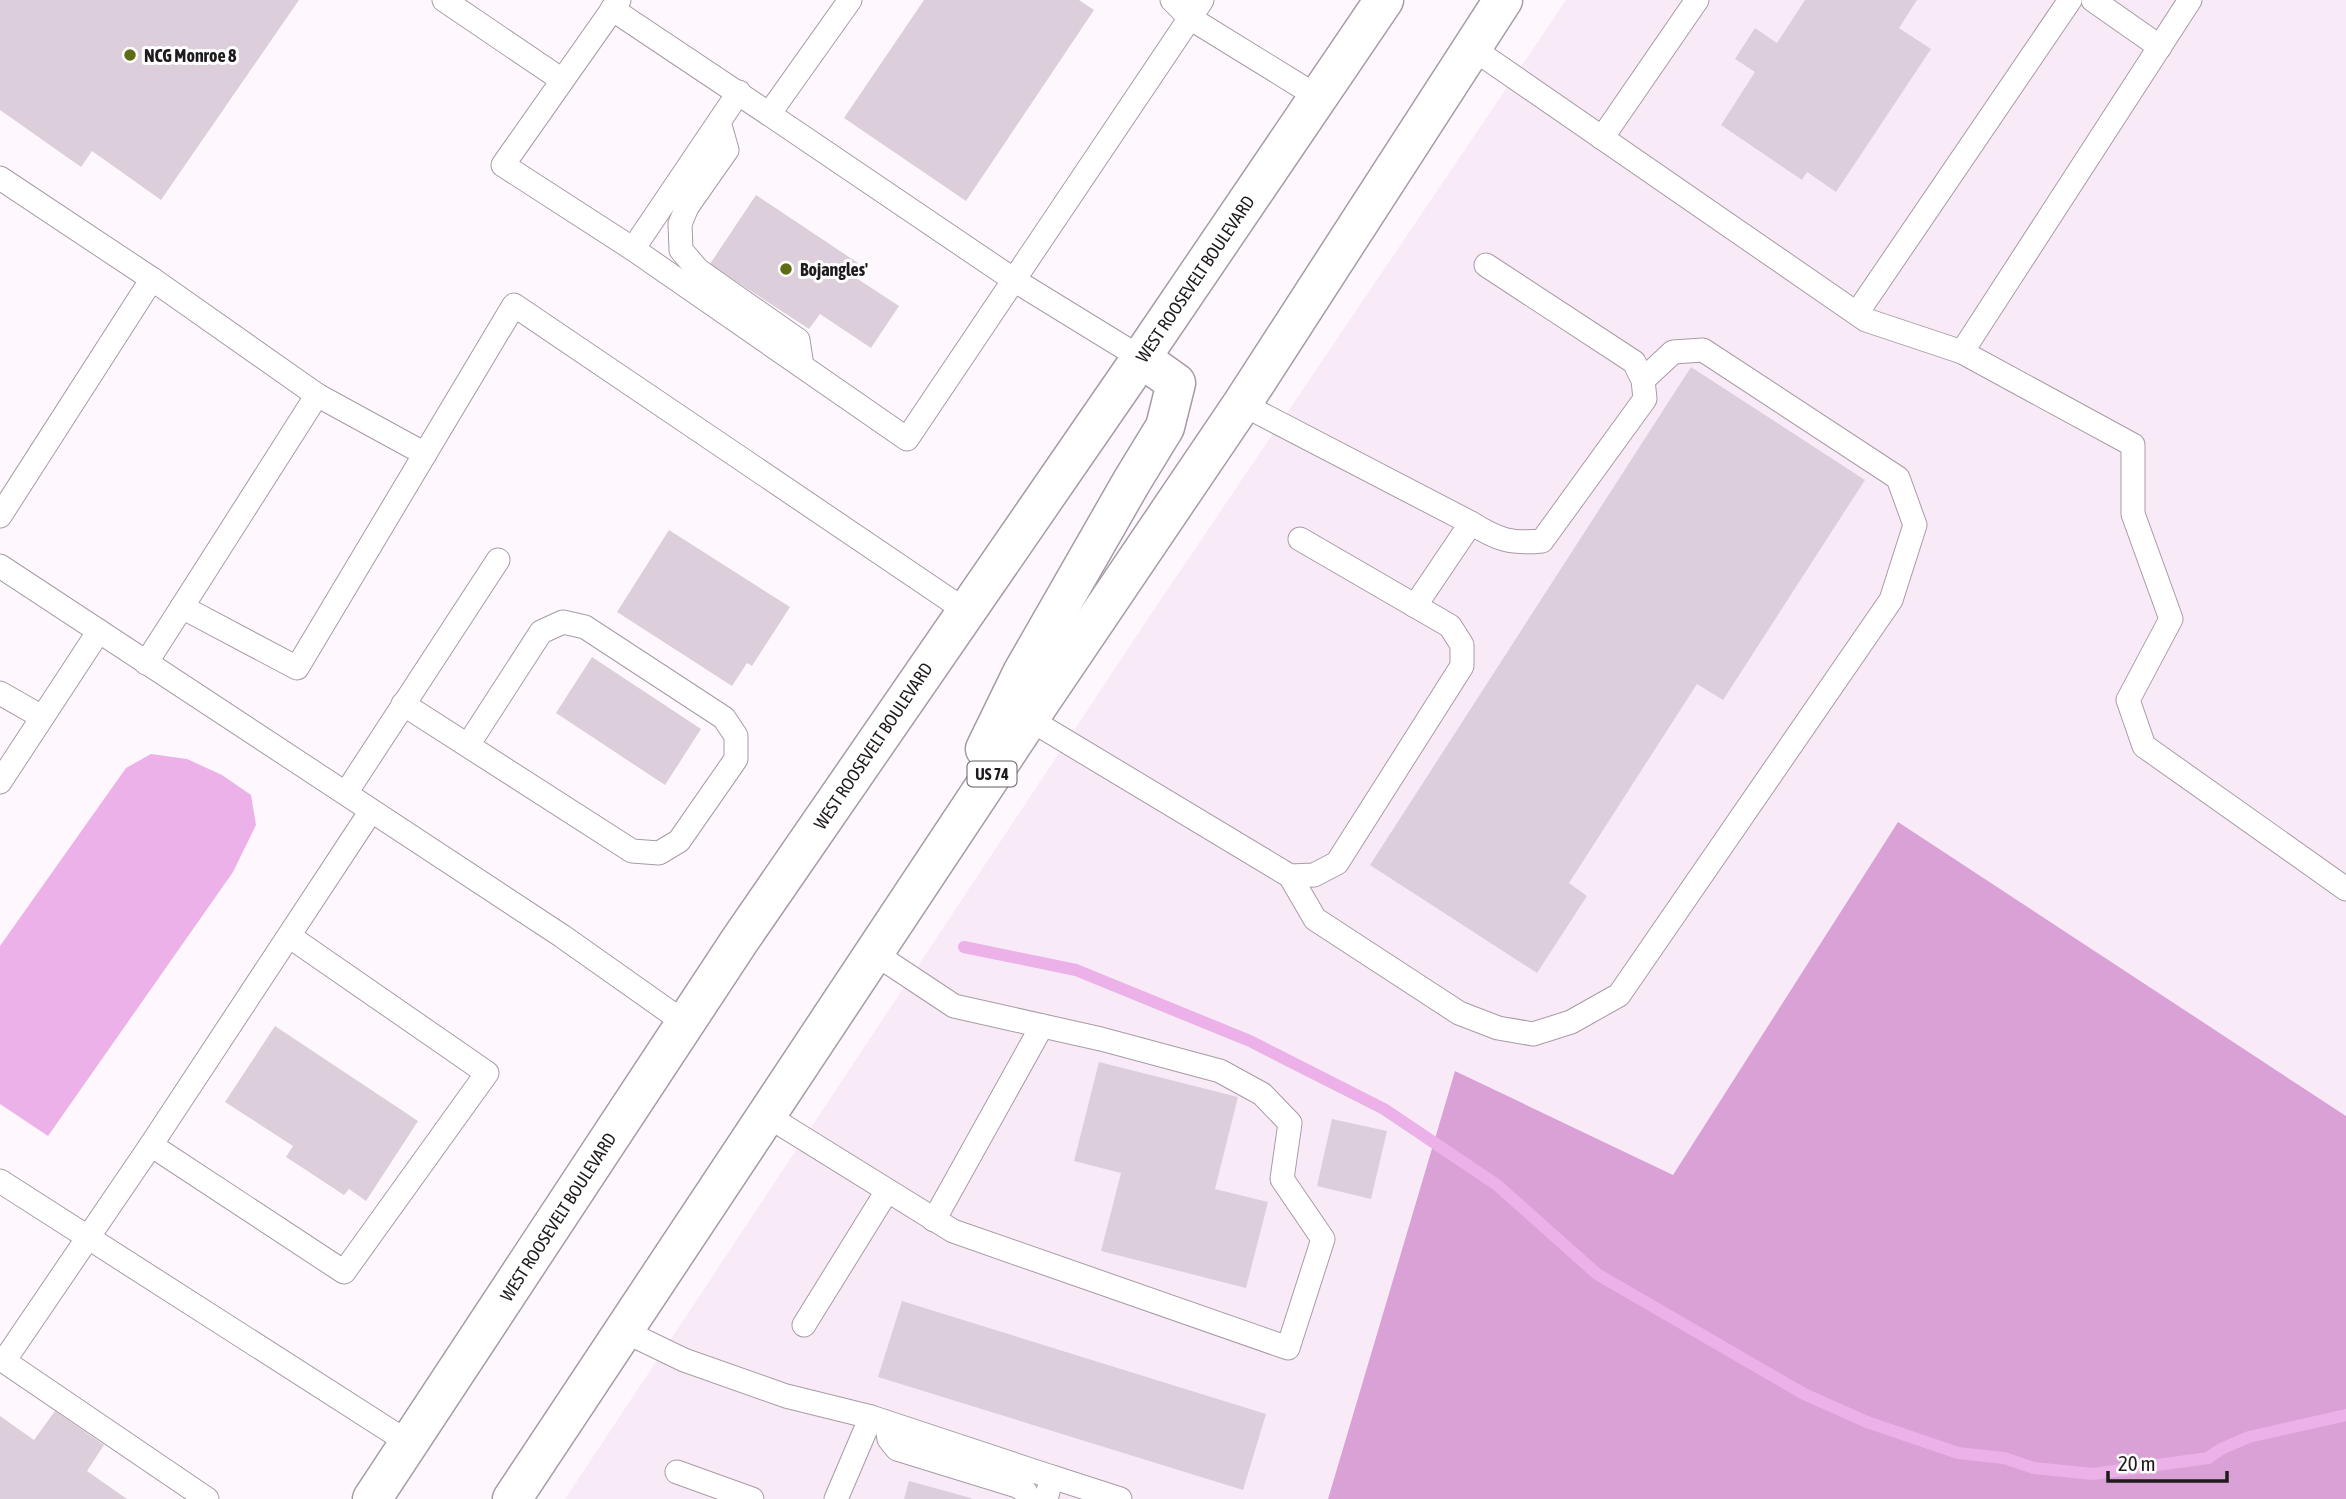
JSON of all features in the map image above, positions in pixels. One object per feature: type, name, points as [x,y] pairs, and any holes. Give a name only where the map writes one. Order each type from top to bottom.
[{"type":"highway","name":"WEST ROOSEVELT BOULEVARD","points":[[372,1499],[685,1023],[1384,0]]},
{"type":"highway","name":"US 74","points":[[512,1499],[1029,719],[1242,404],[1503,0]]},
{"type":"highway","points":[[926,874],[1022,673],[1166,427],[1176,383],[1141,358]]},
{"type":"lane","points":[[444,0],[562,80]]},
{"type":"lane","points":[[769,114],[850,0]]},
{"type":"lane","points":[[1171,0],[1196,9],[1318,97]]},
{"type":"lane","points":[[1602,138],[1697,0]]},
{"type":"lane","points":[[1857,313],[2070,0]]},
{"type":"lane","points":[[2093,0],[2160,47]]},
{"type":"lane","points":[[1962,352],[2190,0]]},
{"type":"lane","points":[[1141,358],[1014,280],[769,114],[615,5],[503,165],[633,249],[907,439],[1014,280],[1196,9]]},
{"type":"lane","points":[[1472,48],[1866,320],[1962,352],[2133,445],[2133,514],[2171,619],[2128,700],[2144,746],[2346,889]]},
{"type":"lane","points":[[633,249],[739,92]]},
{"type":"lane","points":[[719,122],[727,150],[687,207],[680,223],[681,250],[698,270],[798,340],[802,366]]},
{"type":"lane","points":[[0,178],[152,279],[317,395],[425,454]]},
{"type":"lane","points":[[1242,404],[1495,538],[1520,543],[1542,541],[1645,399],[1643,380],[1634,362],[1486,265]]},
{"type":"lane","points":[[0,516],[152,279]]},
{"type":"lane","points":[[182,607],[297,668],[514,305],[966,611]]},
{"type":"lane","points":[[1029,719],[1290,876],[1315,919],[1459,1013],[1499,1028],[1533,1034],[1572,1022],[1619,995],[1891,600],[1915,525],[1898,478],[1703,351],[1673,352],[1643,380]]},
{"type":"lane","points":[[146,663],[317,395]]},
{"type":"lane","points":[[1415,606],[1471,523]]},
{"type":"lane","points":[[1290,876],[1314,875],[1337,863],[1462,666],[1462,645],[1450,626],[1300,539]]},
{"type":"lane","points":[[346,793],[498,560]]},
{"type":"lane","points":[[0,566],[562,936],[685,1023]]},
{"type":"lane","points":[[403,704],[468,746],[632,851],[659,853],[679,841],[736,759],[736,736],[724,718],[585,627],[563,622],[541,632],[468,746]]},
{"type":"lane","points":[[0,782],[99,631]]},
{"type":"lane","points":[[0,693],[42,717]]},
{"type":"lane","points":[[207,1499],[4,1361],[89,1238],[371,811]]},
{"type":"lane","points":[[151,1145],[344,1272],[486,1073],[289,936]]},
{"type":"lane","points":[[766,1115],[953,1231],[1288,1348],[1323,1239],[1282,1179],[1290,1123],[1262,1094],[1220,1071],[1101,1039],[954,1006],[874,953]]},
{"type":"lane","points":[[934,1220],[1042,1026]]},
{"type":"lane","points":[[0,1181],[409,1443]]},
{"type":"lane","points":[[804,1325],[887,1191]]},
{"type":"lane","points":[[624,1331],[684,1360],[786,1396],[878,1420],[1120,1499]]},
{"type":"lane","points":[[836,1499],[878,1420]]},
{"type":"lane","points":[[878,1420],[897,1449],[1017,1486],[1025,1491],[1030,1499]]},
{"type":"lane","points":[[677,1472],[752,1499]]},
{"type":"lane","points":[[1046,1499],[1052,1476]]},
{"type":"shaded area","points":[[1566,0],[2346,0],[2346,1116],[1898,823],[1673,1175],[1455,1071],[1328,1499],[565,1499],[1151,614]]},
{"type":"shaded area","points":[[151,754],[187,759],[222,775],[251,795],[256,825],[233,872],[48,1136],[0,1104],[0,946],[126,768]]},
{"type":"shaded area","points":[[1898,822],[2346,1116],[2346,1499],[1328,1499],[1455,1071],[1673,1175]]},
{"type":"building","name":"NCG Monroe 8","points":[[0,0],[299,0],[161,200],[92,151],[81,167],[0,110]]},
{"type":"building","points":[[924,0],[1079,0],[1094,10],[966,201],[844,118]]},
{"type":"building","points":[[1805,0],[1917,0],[1899,28],[1931,49],[1836,192],[1807,172],[1802,180],[1721,125],[1755,72],[1735,59],[1755,28],[1777,43]]},
{"type":"building","name":"Bojangles'","points":[[756,195],[858,263],[850,274],[899,306],[871,348],[820,314],[809,329],[710,264]]},
{"type":"building","points":[[1691,367],[1865,480],[1723,700],[1697,684],[1569,883],[1587,896],[1537,973],[1370,865]]},
{"type":"building","points":[[669,530],[790,607],[752,666],[747,663],[732,686],[617,612]]},
{"type":"building","points":[[592,657],[701,729],[665,785],[556,713]]},
{"type":"building","points":[[275,1026],[418,1121],[366,1201],[349,1189],[344,1195],[286,1157],[293,1146],[225,1102]]},
{"type":"building","points":[[1099,1062],[1238,1097],[1215,1189],[1268,1202],[1246,1288],[1101,1251],[1121,1173],[1074,1161]]},
{"type":"building","points":[[1332,1119],[1387,1131],[1371,1199],[1317,1186]]},
{"type":"building","points":[[902,1301],[1266,1414],[1243,1490],[878,1377]]},
{"type":"building","points":[[55,1411],[104,1445],[87,1471],[127,1499],[0,1499],[0,1416],[34,1440]]},
{"type":"building","points":[[909,1481],[971,1498],[971,1499],[904,1499]]},
{"type":"waterway","points":[[964,947],[1076,970],[1250,1041],[1384,1109],[1497,1185],[1597,1274],[1804,1394],[1867,1422],[1958,1453],[2004,1458],[2034,1468],[2093,1474],[2208,1458],[2249,1437],[2346,1415]]},
{"type":"place","name":"NCG Monroe 8","points":[[130,55]]},
{"type":"place","name":"Bojangles'","points":[[786,269]]}]
